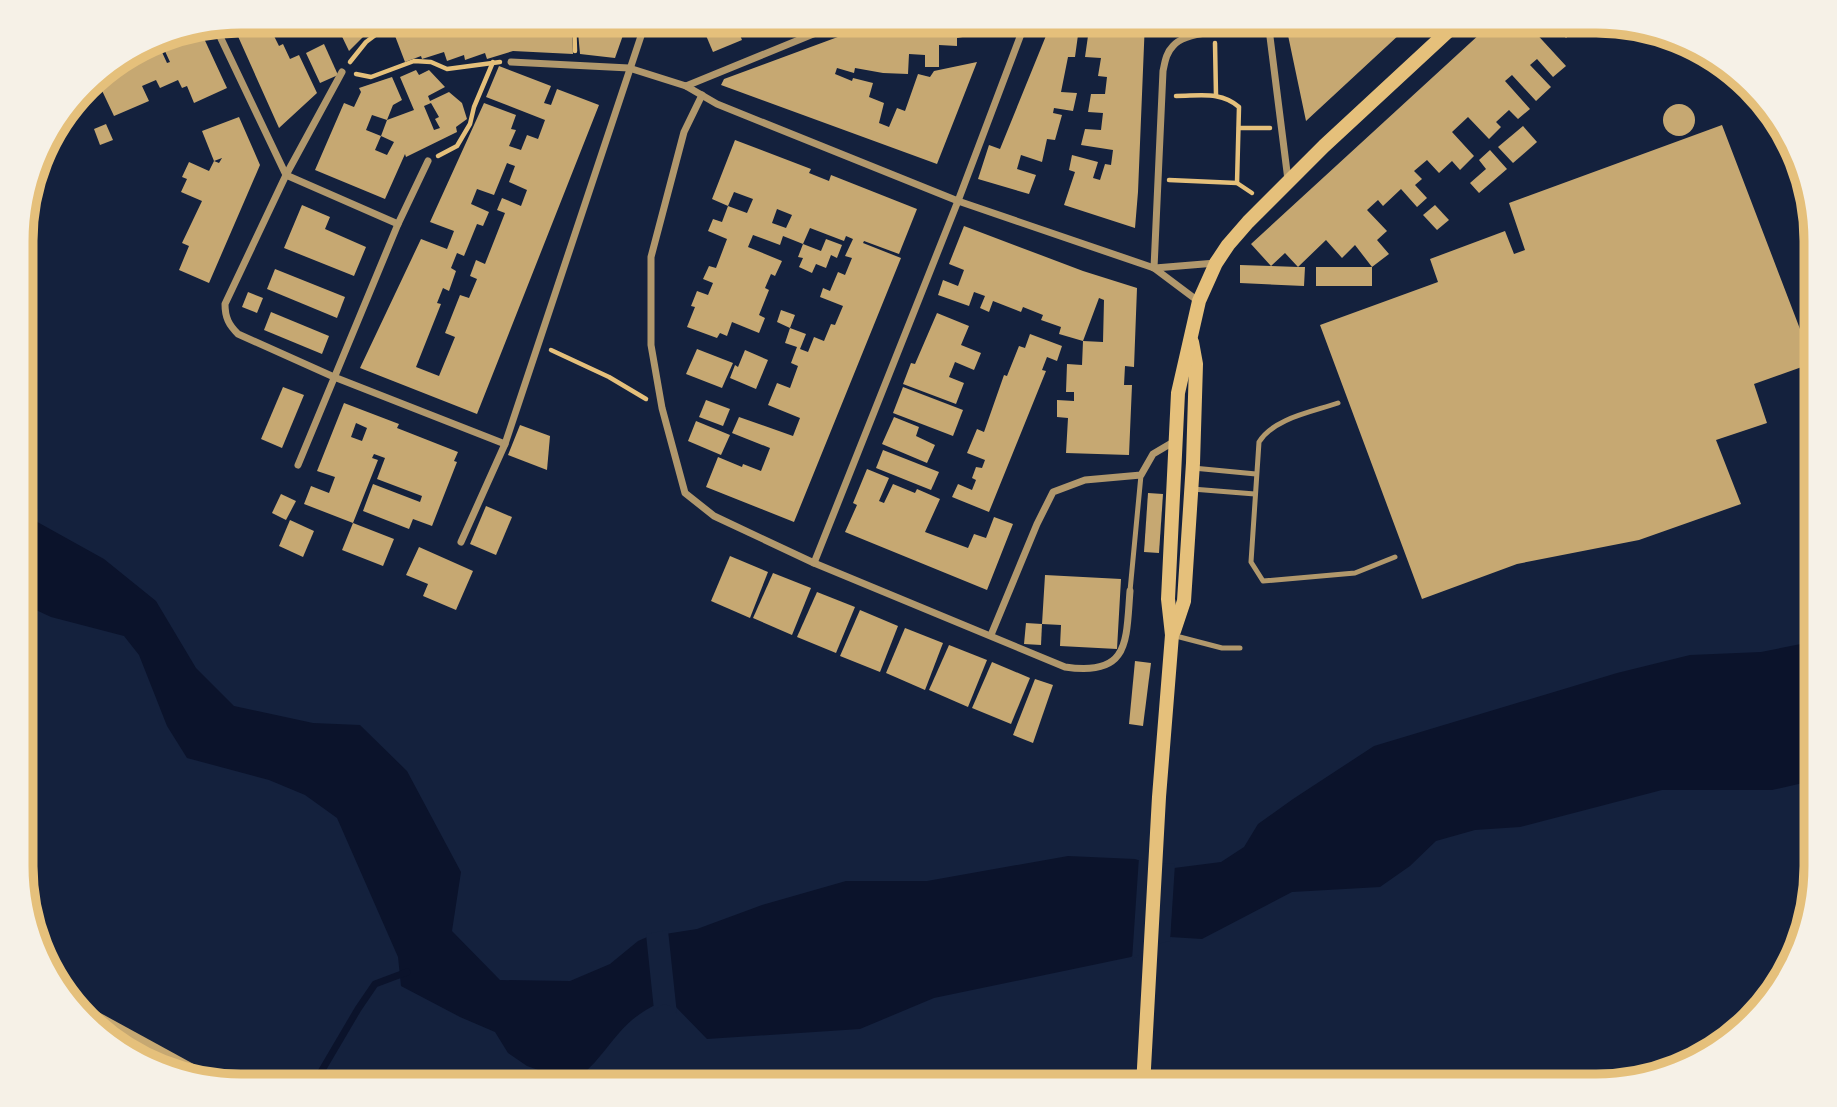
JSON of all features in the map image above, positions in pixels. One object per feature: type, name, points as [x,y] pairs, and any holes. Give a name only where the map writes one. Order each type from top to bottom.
[{"type":"main road","points":[[1144,1073],[1159,797],[1172,635],[1168,599],[1178,393],[1199,301],[1216,263],[1241,230],[1288,181],[1446,33]]},
{"type":"main road","points":[[1172,635],[1184,601],[1196,364],[1191,337]]},
{"type":"main road","points":[[1174,474],[1180,484],[1191,489]]},
{"type":"street","points":[[461,541],[505,444],[642,33]]},
{"type":"street","points":[[687,86],[816,33]]},
{"type":"street","points":[[814,563],[958,201],[1021,33]]},
{"type":"street","points":[[1154,268],[1163,71],[1167,54],[1174,43],[1201,34],[1215,33]]},
{"type":"street","points":[[1269,33],[1288,181]]},
{"type":"street","points":[[219,35],[286,175],[398,224]]},
{"type":"street","points":[[511,62],[629,68],[687,86],[717,104],[958,201],[1154,268],[1199,301]]},
{"type":"street","points":[[342,72],[286,175],[225,304],[225,316],[238,334],[334,377],[505,444]]},
{"type":"street","points":[[702,95],[684,132],[651,257],[651,345],[662,408],[685,493],[715,516],[814,563],[1065,667],[1099,667],[1115,660],[1124,649],[1130,591]]},
{"type":"street","points":[[298,465],[398,224],[428,161]]},
{"type":"street","points":[[1154,268],[1216,263]]},
{"type":"street","points":[[991,635],[1053,492],[1085,480],[1141,475],[1153,454],[1175,441]]},
{"type":"lane","points":[[1338,403],[1266,430],[1259,442],[1251,562],[1263,581],[1355,573],[1395,557]]},
{"type":"lane","points":[[1192,468],[1256,474]]},
{"type":"lane","points":[[1130,591],[1141,475]]},
{"type":"lane","points":[[1191,489],[1255,494]]},
{"type":"lane","points":[[1172,635],[1222,648],[1240,648]]},
{"type":"path","points":[[378,33],[366,42],[342,72],[371,77],[414,61],[431,62],[447,69],[511,62]]},
{"type":"path","points":[[575,33],[576,66]]},
{"type":"path","points":[[1215,33],[1216,95]]},
{"type":"path","points":[[428,161],[457,146],[470,124],[474,107],[493,62]]},
{"type":"path","points":[[1158,179],[1237,183],[1239,107],[1228,98],[1216,95],[1162,97]]},
{"type":"path","points":[[1239,128],[1281,127]]},
{"type":"path","points":[[538,344],[608,377],[662,408]]},
{"type":"water","points":[[33,520],[104,559],[156,601],[196,668],[234,706],[313,723],[360,725],[407,771],[461,872],[452,931],[500,980],[570,981],[610,964],[638,941],[654,934],[660,1003],[632,1020],[583,1074],[549,1074],[527,1066],[508,1053],[495,1032],[401,986],[398,957],[337,818],[305,795],[269,780],[187,758],[167,726],[139,655],[124,636],[51,617],[33,609]]},
{"type":"water","points":[[1803,644],[1803,783],[1772,790],[1662,790],[1520,827],[1475,830],[1436,841],[1410,866],[1380,887],[1292,892],[1202,939],[1170,937],[1174,868],[1221,862],[1244,847],[1258,824],[1374,746],[1617,673],[1690,655],[1761,652]]},
{"type":"water","points":[[1068,856],[1135,859],[1154,865],[1150,944],[1131,957],[934,998],[860,1029],[707,1039],[672,1003],[665,934],[697,929],[762,905],[846,881],[927,881]]},
{"type":"pier","points":[[1139,857],[1157,863],[1175,864],[1170,941],[1153,945],[1132,960]]},
{"type":"pier","points":[[668,930],[677,1014],[664,1004],[654,1010],[646,934]]},
{"type":"building","points":[[237,33],[272,33],[279,46],[283,44],[290,59],[299,55],[317,93],[279,128]]},
{"type":"building","points":[[340,33],[367,33],[349,51]]},
{"type":"building","points":[[394,33],[572,33],[573,54],[513,51],[487,59],[485,53],[465,60],[464,55],[447,61],[444,52],[405,62]]},
{"type":"building","points":[[578,33],[624,33],[615,58],[580,54]]},
{"type":"building","points":[[705,33],[739,33],[742,40],[713,52]]},
{"type":"building","points":[[849,33],[974,33],[957,38],[957,46],[939,45],[939,67],[925,67],[925,55],[909,54],[908,74],[855,68],[854,73],[837,68],[835,74],[852,81],[853,78],[873,83],[869,97],[884,103],[879,123],[889,127],[897,108],[905,111],[918,74],[930,77],[934,71],[977,62],[937,164],[721,85],[724,79]]},
{"type":"building","points":[[1047,33],[1145,33],[1135,228],[1064,205],[1075,172],[1069,170],[1072,155],[1098,162],[1093,178],[1100,180],[1105,164],[1111,165],[1113,150],[1081,145],[1085,129],[1101,130],[1103,113],[1088,112],[1091,94],[1105,94],[1107,77],[1098,76],[1101,58],[1085,57],[1088,36],[1078,35],[1075,57],[1068,57],[1061,92],[1077,93],[1073,111],[1054,108],[1053,113],[1062,115],[1055,140],[1047,139],[1042,162],[1021,155],[1017,169],[1036,175],[1029,194],[978,179],[989,145],[1000,149]]},
{"type":"building","points":[[1288,33],[1330,33],[1331,36],[1339,33],[1401,33],[1306,121]]},
{"type":"building","points":[[1481,33],[1536,33],[1566,66],[1553,77],[1537,59],[1530,65],[1551,87],[1536,101],[1512,75],[1505,81],[1530,109],[1518,119],[1509,110],[1496,122],[1501,127],[1489,139],[1468,117],[1452,132],[1474,156],[1460,170],[1452,161],[1439,173],[1427,160],[1414,171],[1422,179],[1415,185],[1427,198],[1417,207],[1401,189],[1383,206],[1378,200],[1367,210],[1387,231],[1377,240],[1389,254],[1372,267],[1355,245],[1342,258],[1326,240],[1298,267],[1285,253],[1271,266],[1251,244]]},
{"type":"building","points":[[203,37],[227,88],[194,103],[187,86],[182,88],[178,80],[160,88],[156,80],[142,86],[149,101],[114,116],[101,88],[136,62],[161,50],[167,63],[170,62],[164,49]]},
{"type":"building","points":[[324,44],[338,75],[320,83],[306,53]]},
{"type":"building","points":[[499,66],[551,86],[544,103],[551,105],[557,89],[599,105],[477,414],[360,368],[421,239],[447,249],[454,231],[430,222],[484,103],[516,115],[511,129],[516,130],[509,146],[521,150],[527,135],[538,139],[545,120],[486,97]],"holes":[[[507,163],[515,166],[509,182],[527,190],[521,206],[502,198],[497,210],[505,213],[485,264],[476,260],[470,276],[477,279],[469,298],[460,295],[445,333],[455,337],[439,376],[416,367],[441,304],[437,303],[443,288],[449,291],[456,271],[451,268],[457,253],[464,256],[477,224],[483,226],[489,212],[471,204],[477,189],[494,195]]]},
{"type":"building","points":[[416,70],[419,75],[429,70],[445,87],[428,96],[430,101],[449,92],[462,103],[467,119],[456,127],[457,132],[406,157],[405,154],[385,199],[315,170],[344,103],[354,107],[361,92],[359,88],[392,77],[402,100],[393,105],[387,120],[414,110],[400,77]],"holes":[[[431,103],[439,117],[435,119],[440,128],[434,130],[424,106]],[[372,115],[387,120],[381,136],[366,130]],[[381,136],[394,142],[387,155],[375,150]]]},
{"type":"building","points":[[1679,104],[1691,108],[1695,120],[1691,132],[1679,136],[1667,132],[1663,120],[1667,108]]},
{"type":"building","points":[[239,117],[260,165],[209,283],[179,270],[189,246],[182,243],[202,201],[181,192],[187,179],[182,177],[189,162],[209,171],[214,161],[202,131]]},
{"type":"building","points":[[106,124],[113,140],[100,145],[94,129]]},
{"type":"building","points":[[1722,125],[1803,337],[1803,367],[1754,384],[1767,423],[1716,440],[1741,504],[1639,540],[1517,564],[1422,599],[1320,325],[1438,282],[1430,259],[1505,231],[1514,254],[1525,250],[1509,203]]},
{"type":"building","points":[[1523,126],[1537,142],[1513,163],[1498,147]]},
{"type":"building","points":[[735,140],[811,169],[809,173],[829,181],[831,175],[917,209],[899,254],[864,241],[863,243],[901,258],[794,522],[706,487],[718,457],[761,471],[770,448],[732,433],[739,417],[793,436],[800,418],[768,405],[777,383],[790,388],[798,366],[791,363],[797,347],[785,343],[790,328],[806,334],[800,349],[808,352],[814,337],[824,341],[831,324],[835,325],[843,306],[820,297],[823,288],[830,291],[838,272],[845,275],[852,258],[845,256],[853,239],[846,236],[844,241],[810,228],[803,244],[783,236],[780,245],[753,235],[748,247],[782,261],[775,276],[771,274],[765,288],[769,290],[759,315],[765,318],[759,333],[732,322],[727,336],[720,333],[717,338],[687,327],[695,307],[691,306],[697,291],[708,295],[713,283],[703,279],[709,266],[716,268],[727,239],[708,231],[713,219],[722,222],[728,206],[712,199]],"holes":[[[734,192],[753,199],[747,213],[728,206]],[[777,209],[792,215],[786,228],[772,223]]]},
{"type":"building","points":[[1490,150],[1507,169],[1479,193],[1470,183],[1486,169],[1479,160]]},
{"type":"building","points":[[302,205],[330,217],[325,229],[366,247],[354,276],[284,248]]},
{"type":"building","points":[[1435,205],[1449,220],[1437,230],[1423,215]]},
{"type":"building","points":[[964,226],[1083,271],[1137,288],[1134,367],[1125,366],[1124,385],[1132,385],[1129,455],[1066,453],[1068,418],[1057,417],[1057,400],[1074,401],[1074,392],[1066,392],[1067,364],[1082,365],[1083,341],[1059,334],[1061,327],[1041,320],[1043,315],[1023,307],[1021,312],[993,301],[989,312],[980,308],[985,296],[974,292],[969,306],[938,295],[943,280],[958,286],[964,270],[949,264]],"holes":[[[1099,298],[1104,300],[1103,342],[1083,341]]]},
{"type":"building","points":[[826,239],[842,245],[837,258],[831,255],[826,268],[816,264],[812,273],[799,267],[803,258],[798,257],[803,244],[821,251]]},
{"type":"building","points":[[1240,265],[1305,267],[1304,286],[1240,283]]},
{"type":"building","points":[[1316,267],[1372,267],[1372,286],[1316,286]]},
{"type":"building","points":[[275,269],[345,297],[337,318],[267,289]]},
{"type":"building","points":[[248,292],[263,298],[257,313],[242,307]]},
{"type":"building","points":[[781,310],[795,315],[790,328],[777,322]]},
{"type":"building","points":[[271,312],[329,336],[322,354],[264,330]]},
{"type":"building","points":[[937,313],[969,326],[961,345],[981,353],[974,370],[955,362],[949,377],[964,383],[956,404],[903,384],[911,363],[915,364]]},
{"type":"building","points":[[1030,334],[1062,346],[1057,361],[1047,357],[1042,370],[1046,371],[989,512],[952,497],[958,484],[972,490],[976,480],[972,478],[976,467],[982,468],[985,460],[967,453],[977,429],[984,432],[1004,375],[1007,376],[1019,346],[1025,348]]},
{"type":"building","points":[[697,349],[733,363],[722,388],[686,374]]},
{"type":"building","points":[[745,350],[768,360],[756,389],[730,378]]},
{"type":"building","points":[[283,387],[304,395],[282,448],[261,439]]},
{"type":"building","points":[[903,387],[963,410],[953,436],[893,413]]},
{"type":"building","points":[[706,400],[730,409],[723,426],[699,417]]},
{"type":"building","points":[[344,403],[399,424],[397,428],[458,452],[454,461],[457,462],[432,526],[413,519],[409,529],[363,511],[373,484],[420,502],[422,496],[377,479],[385,458],[374,454],[372,458],[378,460],[353,523],[304,504],[311,486],[329,493],[335,477],[317,471]],"holes":[[[356,423],[367,428],[362,441],[351,437]]]},
{"type":"building","points":[[894,417],[919,427],[916,436],[935,445],[927,463],[882,444]]},
{"type":"building","points":[[696,421],[730,435],[721,455],[688,441]]},
{"type":"building","points":[[520,425],[550,436],[547,470],[508,455]]},
{"type":"building","points":[[883,450],[939,472],[931,490],[876,468]]},
{"type":"building","points":[[867,469],[889,478],[879,501],[884,503],[893,484],[915,493],[917,489],[940,499],[925,532],[968,548],[974,534],[986,538],[994,517],[1013,524],[987,590],[845,532],[857,505],[853,503]]},
{"type":"building","points":[[1148,493],[1163,494],[1159,553],[1144,552]]},
{"type":"building","points":[[281,494],[296,501],[286,520],[272,513]]},
{"type":"building","points":[[486,506],[512,517],[496,555],[470,544]]},
{"type":"building","points":[[290,520],[314,531],[303,557],[279,546]]},
{"type":"building","points":[[353,523],[394,539],[383,566],[342,550]]},
{"type":"building","points":[[419,547],[473,571],[456,610],[423,596],[428,584],[406,575]]},
{"type":"building","points":[[730,556],[768,572],[750,618],[711,601]]},
{"type":"building","points":[[773,573],[811,588],[792,635],[753,618]]},
{"type":"building","points":[[1045,575],[1121,579],[1117,649],[1060,646],[1061,625],[1042,624]]},
{"type":"building","points":[[817,592],[855,607],[836,653],[797,637]]},
{"type":"building","points":[[860,610],[898,626],[880,672],[840,656]]},
{"type":"building","points":[[1026,623],[1042,624],[1041,645],[1024,644]]},
{"type":"building","points":[[905,628],[943,643],[925,690],[886,673]]},
{"type":"building","points":[[949,645],[987,660],[968,707],[929,690]]},
{"type":"building","points":[[1135,661],[1151,663],[1143,726],[1129,724]]},
{"type":"building","points":[[992,662],[1030,678],[1011,724],[972,708]]},
{"type":"building","points":[[1035,679],[1053,685],[1033,743],[1013,735]]},
{"type":"building","points":[[88,1006],[205,1070],[187,1067],[137,1046],[115,1031]]},
{"type":"waterway","points":[[320,1074],[375,984],[407,972]]}]
